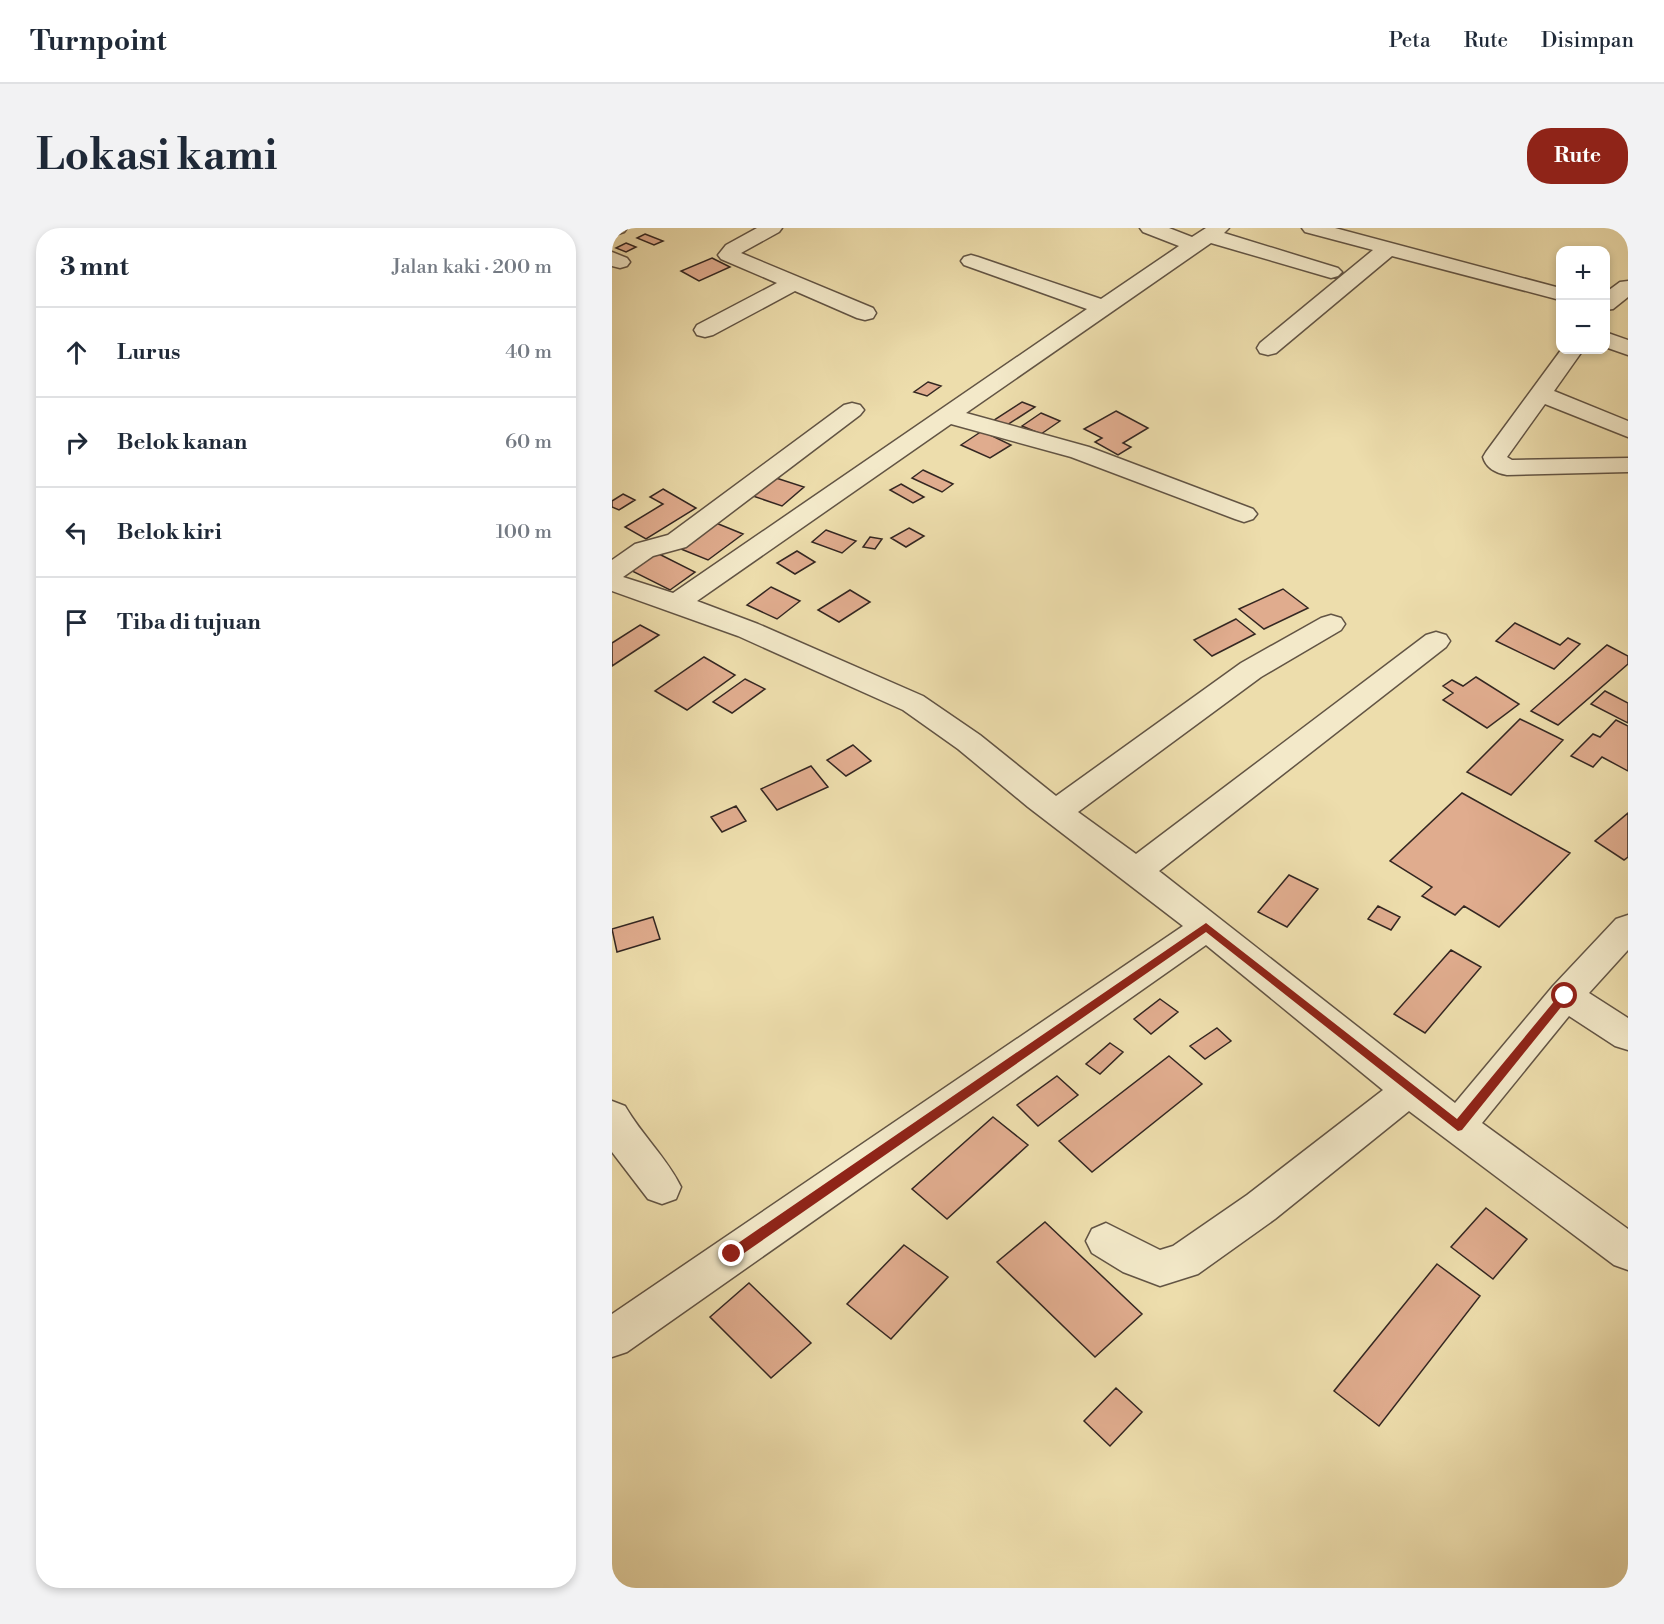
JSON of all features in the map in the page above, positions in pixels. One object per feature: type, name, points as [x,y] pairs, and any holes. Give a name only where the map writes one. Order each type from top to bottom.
[{"type":"street","points":[[612,230],[617,228]]},
{"type":"street","points":[[772,228],[732,249],[728,255],[865,313]]},
{"type":"street","points":[[1150,228],[1207,236],[1331,272]]},
{"type":"street","points":[[1312,228],[1556,293]]},
{"type":"street","points":[[676,603],[1207,236]]},
{"type":"street","points":[[1268,348],[1386,249]]},
{"type":"street","points":[[971,261],[1105,308]]},
{"type":"street","points":[[705,330],[794,283]]},
{"type":"street","points":[[1610,300],[1628,287]]},
{"type":"street","points":[[1610,341],[1628,348]]},
{"type":"street","points":[[1569,354],[1495,457],[1500,465],[1507,468],[1628,465]]},
{"type":"street","points":[[1540,394],[1628,430]]},
{"type":"street","points":[[612,572],[644,550],[677,541],[852,410]]},
{"type":"street","points":[[949,416],[1080,452],[1244,514]]},
{"type":"street","points":[[612,582],[748,630],[913,703],[969,742],[1056,812],[1136,871],[1409,1090],[1628,1252]]},
{"type":"street","points":[[1056,812],[1251,670],[1331,624]]},
{"type":"street","points":[[1136,871],[1436,642]]},
{"type":"street","points":[[612,1338],[1206,927]]},
{"type":"street","points":[[1458,1126],[1565,996],[1628,928]]},
{"type":"street","points":[[1565,996],[1628,1036]]},
{"type":"street","points":[[1106,1241],[1137,1259],[1160,1268],[1184,1261],[1261,1207],[1409,1090]]},
{"type":"street","points":[[612,1117],[625,1140],[662,1187]]},
{"type":"building","points":[[645,234],[663,241],[654,245],[637,238]]},
{"type":"building","points":[[626,243],[636,247],[626,252],[616,248]]},
{"type":"building","points":[[712,258],[730,267],[699,281],[681,271]]},
{"type":"building","points":[[928,382],[941,386],[927,396],[914,392]]},
{"type":"building","points":[[1022,402],[1035,407],[1004,427],[991,422]]},
{"type":"building","points":[[1116,411],[1148,428],[1123,443],[1131,447],[1118,455],[1095,442],[1102,438],[1084,429]]},
{"type":"building","points":[[1041,413],[1060,421],[1041,434],[1022,426]]},
{"type":"building","points":[[982,431],[1011,445],[990,458],[961,445]]},
{"type":"building","points":[[923,470],[953,484],[942,492],[912,478]]},
{"type":"building","points":[[773,477],[804,487],[782,506],[750,495]]},
{"type":"building","points":[[901,484],[924,497],[913,503],[890,490]]},
{"type":"building","points":[[663,489],[696,508],[646,539],[625,527],[663,504],[650,497]]},
{"type":"building","points":[[623,494],[635,500],[619,510],[612,507],[612,501]]},
{"type":"building","points":[[716,523],[743,534],[708,560],[681,549]]},
{"type":"building","points":[[909,528],[924,536],[906,547],[891,538]]},
{"type":"building","points":[[826,530],[856,541],[842,553],[812,542]]},
{"type":"building","points":[[870,537],[882,539],[875,549],[863,547]]},
{"type":"building","points":[[797,551],[815,562],[795,574],[777,563]]},
{"type":"building","points":[[657,553],[695,572],[670,590],[632,571]]},
{"type":"building","points":[[771,587],[800,601],[777,619],[747,605]]},
{"type":"building","points":[[1283,589],[1308,608],[1264,629],[1239,609]]},
{"type":"building","points":[[850,590],[870,602],[839,622],[818,610]]},
{"type":"building","points":[[1236,619],[1255,634],[1212,656],[1194,640]]},
{"type":"building","points":[[1515,623],[1560,645],[1568,638],[1580,644],[1554,669],[1496,641]]},
{"type":"building","points":[[640,625],[659,635],[612,666],[612,643]]},
{"type":"building","points":[[1607,645],[1628,656],[1628,664],[1558,725],[1531,711]]},
{"type":"building","points":[[704,657],[735,675],[687,710],[655,691]]},
{"type":"building","points":[[1476,677],[1519,704],[1487,728],[1443,700],[1453,693],[1443,686],[1452,680],[1463,686]]},
{"type":"building","points":[[745,679],[765,689],[732,713],[713,702]]},
{"type":"building","points":[[1605,691],[1628,703],[1628,723],[1591,704]]},
{"type":"building","points":[[1520,719],[1563,740],[1511,795],[1467,772]]},
{"type":"building","points":[[1616,720],[1628,726],[1628,771],[1602,757],[1593,767],[1571,756],[1593,734],[1600,737]]},
{"type":"building","points":[[853,745],[871,761],[846,776],[827,760]]},
{"type":"building","points":[[811,766],[828,787],[777,810],[761,789]]},
{"type":"building","points":[[1462,793],[1570,853],[1499,927],[1464,906],[1455,915],[1422,896],[1432,887],[1390,861]]},
{"type":"building","points":[[736,806],[746,821],[722,832],[711,817]]},
{"type":"building","points":[[1628,813],[1628,857],[1624,860],[1595,841]]},
{"type":"building","points":[[1289,875],[1318,889],[1287,927],[1258,912]]},
{"type":"building","points":[[1378,906],[1400,917],[1391,930],[1368,919]]},
{"type":"building","points":[[653,917],[660,939],[617,952],[612,929]]},
{"type":"building","points":[[1451,950],[1481,967],[1425,1033],[1394,1014]]},
{"type":"building","points":[[1160,999],[1178,1012],[1151,1034],[1134,1019]]},
{"type":"building","points":[[1217,1028],[1231,1041],[1205,1059],[1190,1046]]},
{"type":"building","points":[[1110,1043],[1123,1052],[1100,1074],[1086,1064]]},
{"type":"building","points":[[1169,1056],[1202,1084],[1092,1172],[1059,1141]]},
{"type":"building","points":[[1057,1076],[1078,1095],[1038,1126],[1017,1105]]},
{"type":"building","points":[[993,1117],[1028,1145],[947,1219],[912,1189]]},
{"type":"building","points":[[1486,1208],[1527,1239],[1493,1279],[1451,1247]]},
{"type":"building","points":[[1045,1222],[1142,1314],[1095,1357],[997,1262]]},
{"type":"building","points":[[904,1245],[948,1277],[891,1339],[847,1304]]},
{"type":"building","points":[[1437,1264],[1480,1296],[1379,1426],[1334,1391]]},
{"type":"building","points":[[749,1283],[811,1343],[771,1378],[710,1317]]},
{"type":"building","points":[[1116,1388],[1142,1412],[1110,1446],[1084,1421]]},
{"type":"route","points":[[732,1254],[1206,927],[1409,1090],[1458,1126],[1565,996]]}]
